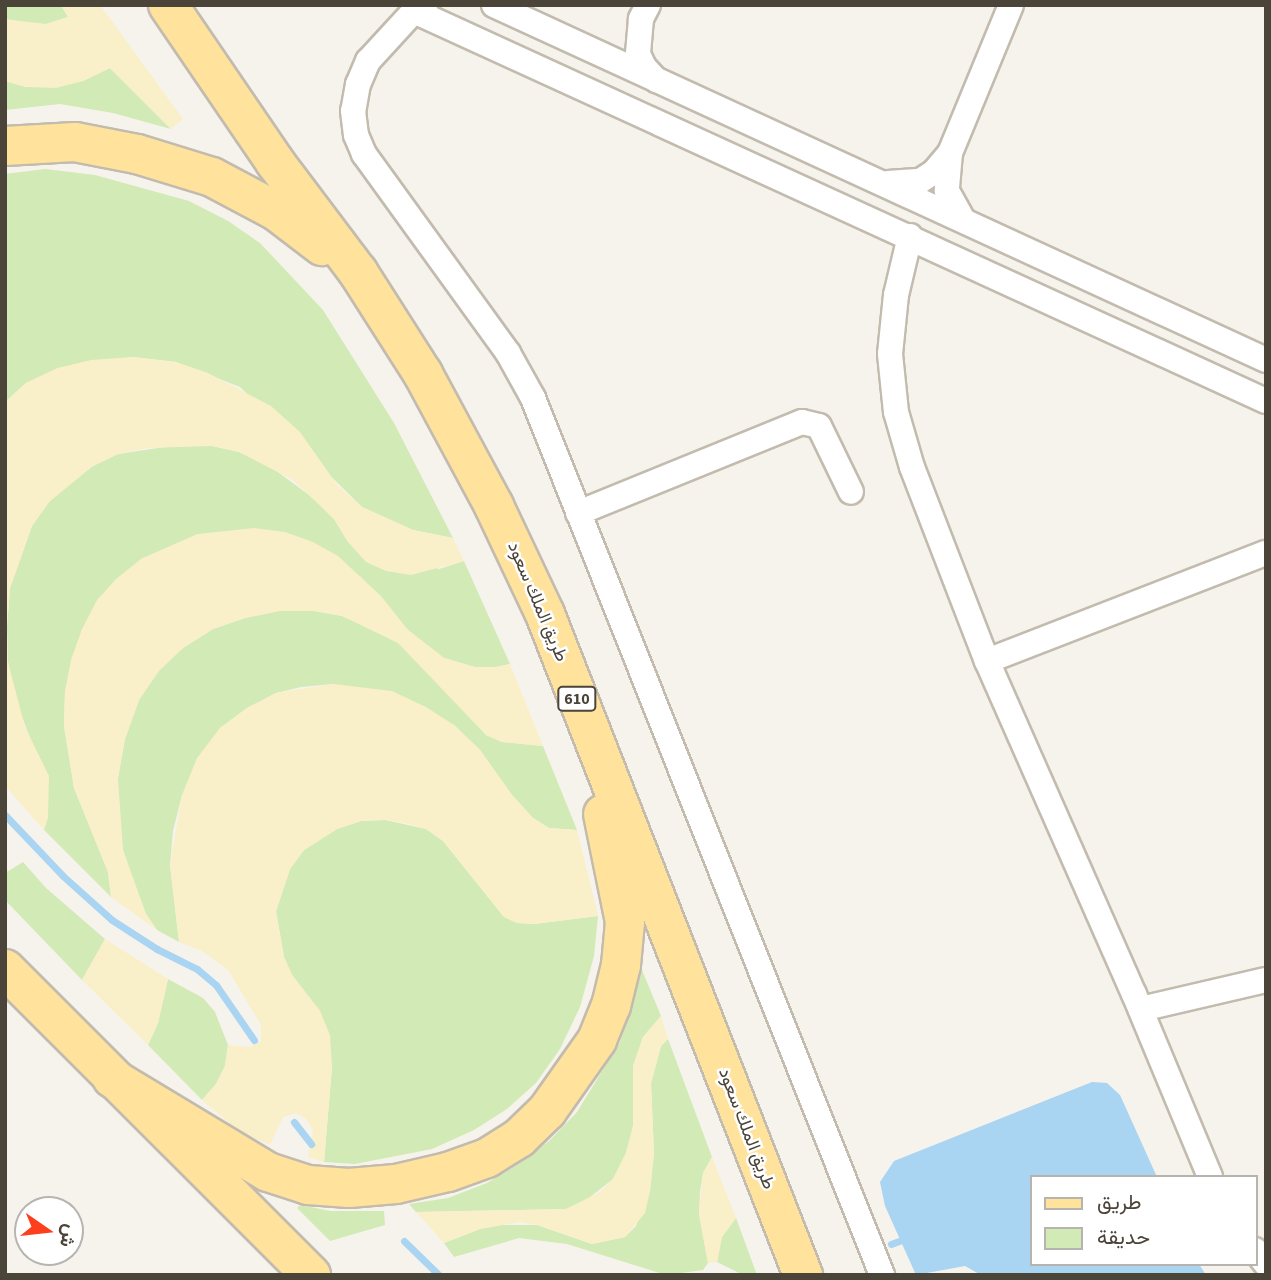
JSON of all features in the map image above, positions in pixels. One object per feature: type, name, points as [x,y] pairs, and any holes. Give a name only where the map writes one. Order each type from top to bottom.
[{"type":"main road","points":[[142,5],[275,162]]},
{"type":"main road","points":[[168,5],[275,162]]},
{"type":"main road","points":[[5,146],[75,142],[137,154],[212,177],[276,211],[358,272]]},
{"type":"main road","name":"طريق الملك سعود","points":[[275,162],[358,272],[423,374],[494,506],[545,614],[803,1275]]},
{"type":"main road","points":[[112,1078],[268,1172],[308,1185],[349,1188],[396,1184],[449,1172],[487,1158],[519,1138],[547,1111],[597,1040],[611,1006],[621,965],[625,922],[582,713]]},
{"type":"main road","points":[[5,969],[311,1275]]},
{"type":"street","points":[[494,5],[1266,360]]},
{"type":"street","points":[[648,5],[640,19],[638,54],[644,67],[656,80]]},
{"type":"street","points":[[880,183],[920,181],[934,172],[950,153],[1011,5]]},
{"type":"street","points":[[882,1275],[533,398],[508,353],[364,154],[356,135],[353,111],[358,84],[368,61],[419,8],[1266,401]]},
{"type":"street","points":[[950,153],[947,191],[963,220]]},
{"type":"street","points":[[910,236],[896,295],[890,354],[896,412],[912,467],[987,661],[1141,1009],[1209,1175]]},
{"type":"street","points":[[1184,362],[1200,329]]},
{"type":"street","points":[[578,513],[802,422],[819,426],[851,492]]},
{"type":"street","points":[[987,661],[1266,553]]},
{"type":"street","points":[[1141,1009],[1266,980]]},
{"type":"green space","points":[[5,5],[61,5],[68,17],[46,24],[18,23],[5,19]]},
{"type":"green space","points":[[110,68],[171,129],[113,113],[60,104],[5,110],[5,81],[26,87],[83,81]]},
{"type":"green space","points":[[45,169],[95,175],[189,201],[228,221],[260,243],[323,310],[394,423],[453,538],[413,530],[362,507],[240,387],[176,362],[133,357],[58,368],[26,383],[5,402],[5,174]]},
{"type":"green space","points":[[178,445],[212,446],[239,452],[267,464],[313,498],[334,519],[348,542],[439,569],[464,561],[510,664],[475,667],[444,658],[408,630],[360,576],[198,534],[141,559],[82,629],[65,691],[64,726],[74,788],[108,872],[111,897],[44,830],[48,817],[34,749],[14,695],[8,662],[10,588],[32,526],[49,502],[69,484],[93,466],[118,454]]},
{"type":"green space","points":[[279,611],[314,611],[342,616],[372,628],[398,643],[419,661],[486,735],[502,742],[543,746],[577,830],[549,828],[533,818],[512,795],[480,750],[454,725],[333,684],[301,687],[276,693],[247,708],[220,728],[182,795],[173,831],[170,865],[179,942],[157,930],[146,914],[123,850],[118,812],[118,778],[125,739],[139,700],[158,671],[183,648],[213,629],[245,618]]},
{"type":"green space","points":[[385,820],[426,829],[443,841],[504,917],[517,923],[534,924],[598,916],[594,956],[580,1007],[560,1049],[536,1083],[507,1109],[474,1130],[432,1149],[355,1164],[324,1162],[332,1067],[320,1011],[292,975],[284,957],[276,911],[290,869],[304,850],[337,829],[361,821]]},
{"type":"green space","points":[[23,862],[46,888],[105,939],[82,980],[5,900],[5,873]]},
{"type":"green space","points":[[642,970],[661,1016],[643,1037],[633,1066],[633,1126],[626,1153],[613,1179],[585,1201],[566,1209],[416,1212],[409,1204],[448,1198],[487,1183],[517,1165],[549,1141],[577,1112],[620,1042]]},
{"type":"green space","points":[[168,979],[203,998],[215,1012],[228,1045],[225,1066],[216,1084],[202,1100],[148,1045],[158,1023]]},
{"type":"green space","points":[[668,1039],[712,1157],[703,1173],[700,1192],[699,1214],[708,1263],[703,1270],[666,1275],[567,1244],[519,1238],[454,1257],[444,1243],[480,1229],[500,1225],[537,1225],[592,1244],[625,1237],[636,1226],[650,1191],[654,1153],[651,1083],[661,1046]]},
{"type":"green space","points":[[300,1205],[330,1211],[384,1211],[385,1225],[330,1241],[297,1208]]},
{"type":"green space","points":[[736,1218],[757,1275],[743,1275],[717,1262],[722,1237]]},
{"type":"sand","points":[[61,5],[100,5],[183,119],[171,129],[110,68],[83,81],[56,88],[26,87],[5,81],[5,19],[46,24],[68,17]]},
{"type":"sand","points":[[133,357],[176,362],[208,373],[271,406],[300,432],[338,486],[362,507],[413,530],[453,538],[464,561],[411,575],[386,571],[366,562],[348,542],[334,519],[293,480],[239,452],[212,446],[148,448],[118,454],[93,466],[49,502],[32,526],[10,588],[8,662],[25,727],[49,776],[48,817],[44,830],[5,786],[5,402],[26,383],[58,368],[91,360]]},
{"type":"sand","points":[[254,528],[285,532],[313,542],[338,556],[381,596],[408,630],[444,658],[475,667],[510,664],[543,746],[502,742],[486,735],[398,643],[342,616],[314,611],[279,611],[245,618],[213,629],[183,648],[159,671],[139,700],[125,739],[118,778],[123,850],[146,914],[157,930],[111,897],[108,872],[74,788],[64,726],[65,691],[71,660],[82,629],[97,600],[116,579],[141,559],[198,534]]},
{"type":"sand","points":[[333,684],[392,691],[426,707],[454,725],[480,750],[512,795],[533,818],[549,828],[577,830],[598,916],[534,924],[517,923],[504,917],[443,841],[426,829],[405,823],[361,821],[337,829],[304,850],[290,869],[276,911],[284,957],[292,975],[320,1011],[330,1035],[332,1067],[324,1162],[308,1157],[313,1130],[306,1119],[296,1113],[283,1117],[270,1145],[240,1132],[202,1100],[216,1084],[225,1066],[228,1045],[250,1047],[261,1041],[261,1025],[228,970],[202,951],[179,942],[170,865],[182,795],[197,758],[220,728],[247,708],[276,693]]},
{"type":"sand","points":[[105,939],[168,979],[158,1023],[148,1045],[82,980]]},
{"type":"sand","points":[[661,1016],[668,1039],[661,1046],[651,1083],[654,1153],[650,1191],[645,1213],[625,1237],[592,1244],[538,1225],[520,1222],[480,1229],[444,1243],[416,1212],[566,1209],[600,1192],[613,1179],[626,1153],[633,1126],[633,1066],[643,1037]]},
{"type":"sand","points":[[712,1157],[736,1218],[722,1237],[717,1262],[708,1263],[699,1214],[703,1173]]},
{"type":"water","points":[[1092,1082],[1107,1083],[1120,1095],[1156,1175],[1030,1175],[1030,1266],[1200,1266],[1206,1275],[981,1275],[965,1266],[916,1275],[885,1206],[880,1182],[894,1161]]},
{"type":"waterway","points":[[5,815],[63,876],[112,920],[157,949],[197,969],[216,985],[254,1040]]},
{"type":"waterway","points":[[294,1122],[311,1144]]},
{"type":"waterway","points":[[891,1244],[907,1238]]},
{"type":"waterway","points":[[404,1241],[439,1275]]}]
